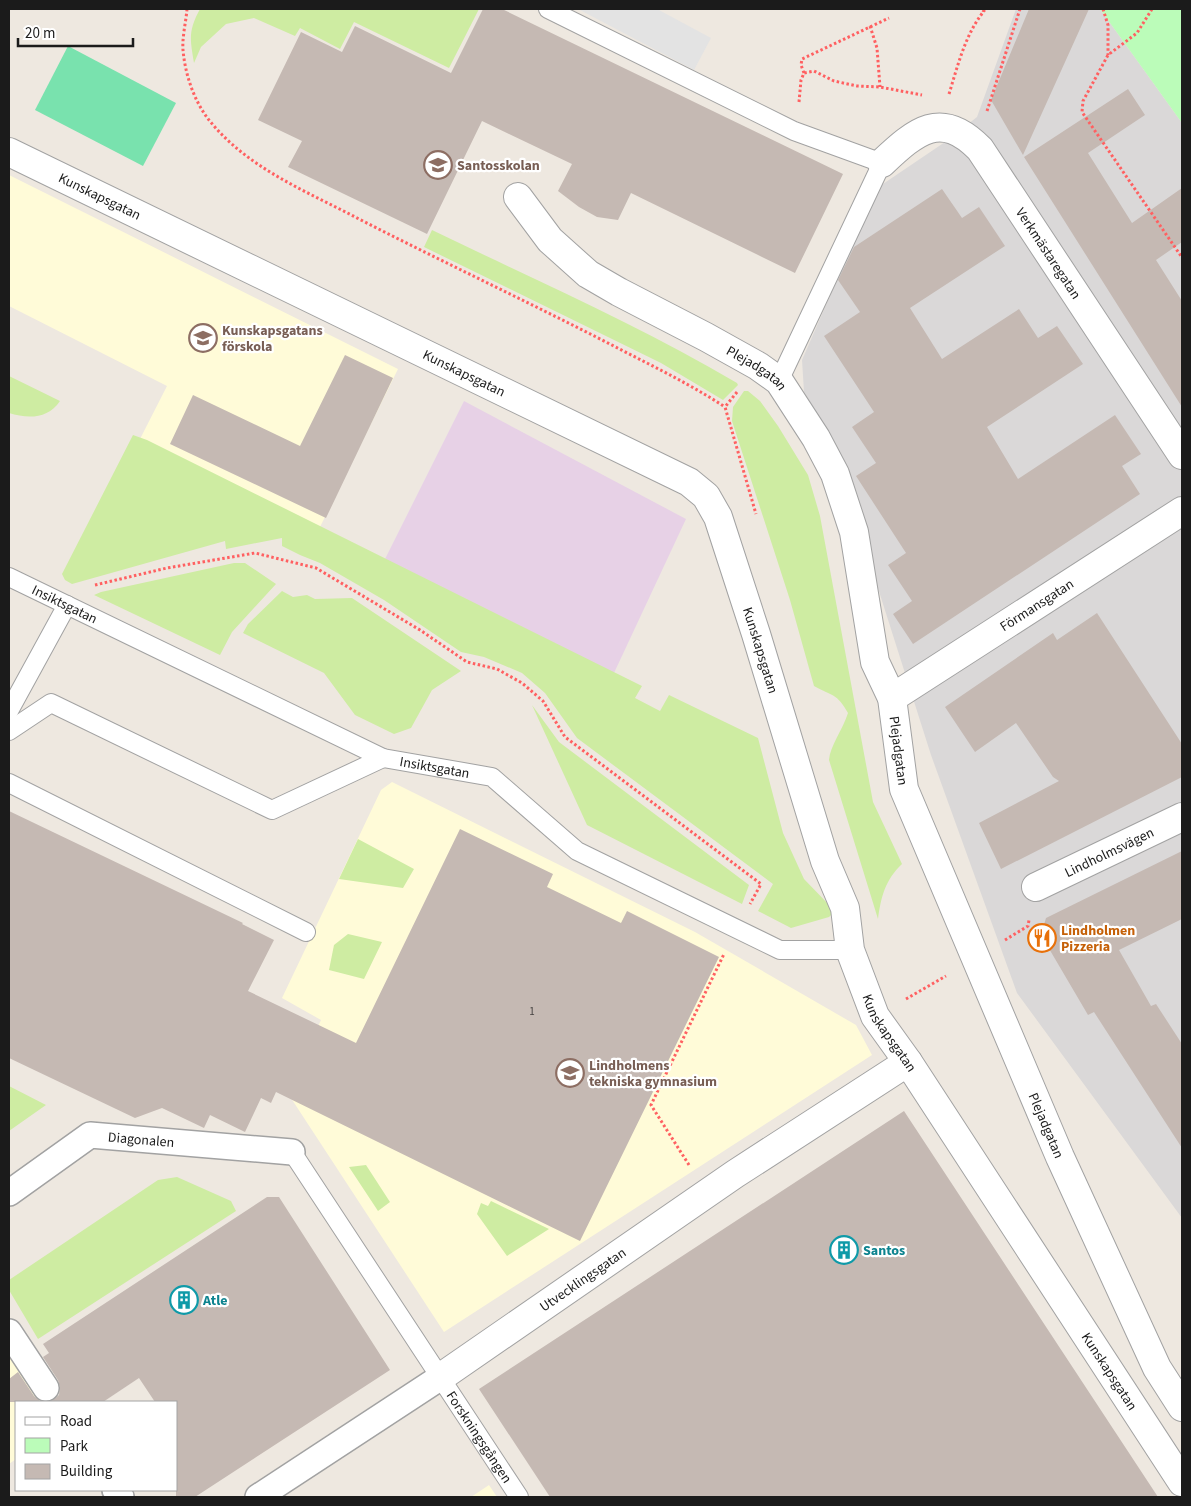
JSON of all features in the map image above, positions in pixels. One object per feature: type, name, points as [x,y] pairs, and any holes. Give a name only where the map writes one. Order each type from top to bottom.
[{"type":"street","name":"Verkmästaregatan","points":[[882,163],[900,146],[916,135],[941,126],[957,131],[980,149],[1182,455]]},
{"type":"street","name":"Kunskapsgatan","points":[[9,152],[689,482],[706,496],[718,517],[756,634],[825,861],[845,908],[850,950],[875,1016],[908,1062],[1182,1482]]},
{"type":"street","name":"Plejadgatan","points":[[518,197],[550,240],[588,274],[768,374],[816,438],[835,474],[854,532],[875,662],[892,698],[904,789],[1060,1157],[1157,1368],[1182,1408]]},
{"type":"street","name":"Förmansgatan","points":[[892,698],[1182,511]]},
{"type":"street","name":"Lindholmsvägen","points":[[1036,887],[1182,817]]},
{"type":"street","name":"Utvecklingsgatan","points":[[258,1497],[441,1378],[735,1174],[908,1062]]},
{"type":"street","name":"Diagonalen","points":[[9,1193],[90,1134],[292,1152]]},
{"type":"street","points":[[9,1332],[51,1396]]},
{"type":"lane","points":[[548,9],[794,131],[882,163],[768,374]]},
{"type":"lane","name":"Insiktsgatan","points":[[9,577],[383,758],[492,777],[576,851],[780,950],[850,950]]},
{"type":"lane","points":[[9,711],[67,605]]},
{"type":"lane","points":[[9,731],[51,703],[272,810],[383,758]]},
{"type":"lane","points":[[9,783],[306,932]]},
{"type":"lane","name":"Forskningsgången","points":[[292,1152],[519,1497]]},
{"type":"path","points":[[187,9],[183,49],[187,75],[195,97],[208,119],[248,158],[270,173],[392,236],[506,291],[682,381],[725,407],[757,520]]},
{"type":"path","points":[[980,149],[987,110],[1020,9]]},
{"type":"path","points":[[1103,9],[1108,25],[1108,55]]},
{"type":"path","points":[[1152,9],[1138,33],[1108,55],[1083,101],[1082,112],[1181,256]]},
{"type":"path","points":[[947,99],[967,38],[984,10]]},
{"type":"path","points":[[794,131],[799,110],[801,80],[804,73],[801,65],[802,59],[889,18]]},
{"type":"path","points":[[870,26],[877,48],[880,87]]},
{"type":"path","points":[[804,73],[814,71],[834,81],[857,86],[880,87],[931,97]]},
{"type":"path","points":[[979,108],[987,110]]},
{"type":"path","points":[[725,407],[768,374]]},
{"type":"path","points":[[875,1016],[1028,926],[1036,887]]},
{"type":"shaded area","points":[[578,9],[657,9],[711,38],[694,70]]},
{"type":"shaded area","points":[[1016,9],[1100,9],[1182,123],[1182,1218],[1017,993],[931,755],[829,434],[804,392],[802,360],[877,188],[948,140],[977,117]]},
{"type":"shaded area","name":"Kunskapsgatans förskola","points":[[9,175],[398,369],[320,527],[140,439],[167,386],[9,306]]},
{"type":"shaded area","points":[[464,401],[686,519],[614,673],[385,559]]},
{"type":"shaded area","name":"Lindholmens tekniska gymnasium","points":[[392,782],[695,932],[856,1025],[872,1055],[444,1332],[287,1092],[321,1020],[282,998],[381,790]]},
{"type":"shaded area","points":[[9,1352],[41,1401],[15,1401],[15,1460],[9,1464]]},
{"type":"shaded area","points":[[489,1485],[497,1497],[471,1497]]},
{"type":"green space","points":[[200,9],[479,9],[449,68],[354,22],[340,49],[300,28],[295,36],[254,18],[226,24],[201,47],[194,63],[191,35],[193,23]]},
{"type":"green space","points":[[1100,9],[1182,9],[1182,123]]},
{"type":"green space","points":[[68,46],[176,103],[143,166],[35,110]]},
{"type":"green space","points":[[432,230],[625,322],[700,362],[738,385],[723,400],[661,363],[424,247]]},
{"type":"green space","points":[[9,376],[60,401],[50,411],[37,416],[30,417],[9,413]]},
{"type":"green space","points":[[744,391],[748,391],[760,401],[808,475],[820,516],[873,802],[902,864],[891,876],[885,889],[878,919],[829,760],[848,713],[837,698],[814,686],[790,600],[732,421],[733,407]]},
{"type":"green space","points":[[133,435],[147,440],[642,686],[635,698],[660,711],[669,695],[758,738],[783,833],[804,879],[833,909],[832,914],[829,917],[791,928],[758,911],[773,884],[577,738],[545,693],[522,673],[484,657],[461,652],[384,600],[320,563],[282,546],[282,538],[226,549],[225,541],[72,584],[65,580],[62,574]]},
{"type":"green space","points":[[234,563],[245,563],[276,584],[232,632],[220,655],[94,595],[101,592]]},
{"type":"green space","points":[[282,591],[293,597],[307,595],[315,599],[352,598],[461,671],[432,690],[411,728],[394,734],[355,715],[324,673],[243,633],[248,624]]},
{"type":"green space","points":[[532,705],[559,742],[749,885],[742,904],[587,825]]},
{"type":"green space","points":[[358,839],[414,869],[403,888],[339,879]]},
{"type":"green space","points":[[348,934],[382,942],[364,979],[329,970],[334,945]]},
{"type":"green space","points":[[9,1086],[46,1105],[9,1131]]},
{"type":"green space","points":[[366,1165],[390,1202],[378,1211],[349,1167]]},
{"type":"green space","points":[[177,1177],[231,1201],[236,1211],[38,1339],[9,1290],[9,1280],[158,1180]]},
{"type":"green space","points":[[491,1201],[549,1229],[507,1256],[477,1214],[481,1203],[488,1206]]},
{"type":"building","points":[[483,9],[502,9],[843,174],[795,273],[631,193],[618,220],[597,217],[579,207],[558,191],[572,164],[482,121],[427,234],[288,167],[302,141],[258,120],[301,32],[342,52],[355,26],[451,73]]},
{"type":"building","points":[[1029,9],[1089,9],[1023,155],[991,100]]},
{"type":"building","points":[[1128,89],[1145,115],[1088,153],[1132,223],[1182,188],[1182,242],[1156,260],[1182,301],[1182,407],[1024,157]]},
{"type":"building","points":[[942,189],[962,218],[979,207],[1005,246],[910,308],[942,359],[1019,309],[1038,338],[1057,326],[1083,364],[987,427],[1018,479],[1115,415],[1141,454],[1122,466],[1140,494],[913,644],[893,614],[912,601],[888,565],[906,553],[856,476],[876,463],[852,427],[874,412],[824,336],[860,312],[838,280],[854,247]]},
{"type":"building","points":[[345,355],[393,378],[326,518],[170,444],[193,395],[300,446]]},
{"type":"building","points":[[1097,613],[1182,744],[1182,777],[1001,869],[979,823],[1059,781],[1053,777],[1016,723],[975,752],[945,707],[1053,633],[1057,640]]},
{"type":"building","points":[[9,811],[243,923],[274,940],[248,991],[356,1043],[460,829],[553,874],[547,887],[621,923],[627,911],[719,957],[580,1241],[276,1092],[271,1103],[261,1098],[245,1132],[210,1115],[204,1128],[162,1108],[135,1118],[9,1058]]},
{"type":"building","points":[[1182,851],[1182,919],[1119,950],[1151,1006],[1156,1004],[1182,1044],[1182,1148],[1094,1012],[1088,1015],[1041,935],[1046,918]]},
{"type":"building","name":"Santos","points":[[904,1111],[1158,1497],[550,1497],[479,1389]]},
{"type":"building","points":[[267,1197],[279,1197],[390,1370],[195,1497],[176,1497],[176,1491],[178,1491],[178,1401],[154,1401],[139,1378],[104,1401],[50,1401],[59,1395],[60,1387],[58,1380],[43,1357],[49,1353],[43,1344]]},
{"type":"building","points":[[18,1372],[34,1396],[40,1401],[9,1402],[9,1379]]},
{"type":"place","name":"Santosskolan","points":[[438,165]]},
{"type":"place","name":"Kunskapsgatans förskola","points":[[203,338]]},
{"type":"place","name":"Lindholmen Pizzeria","points":[[1042,938]]},
{"type":"place","name":"Lindholmens tekniska gymnasium","points":[[570,1073]]},
{"type":"place","name":"Santos","points":[[844,1250]]},
{"type":"place","name":"Atle","points":[[184,1300]]}]
